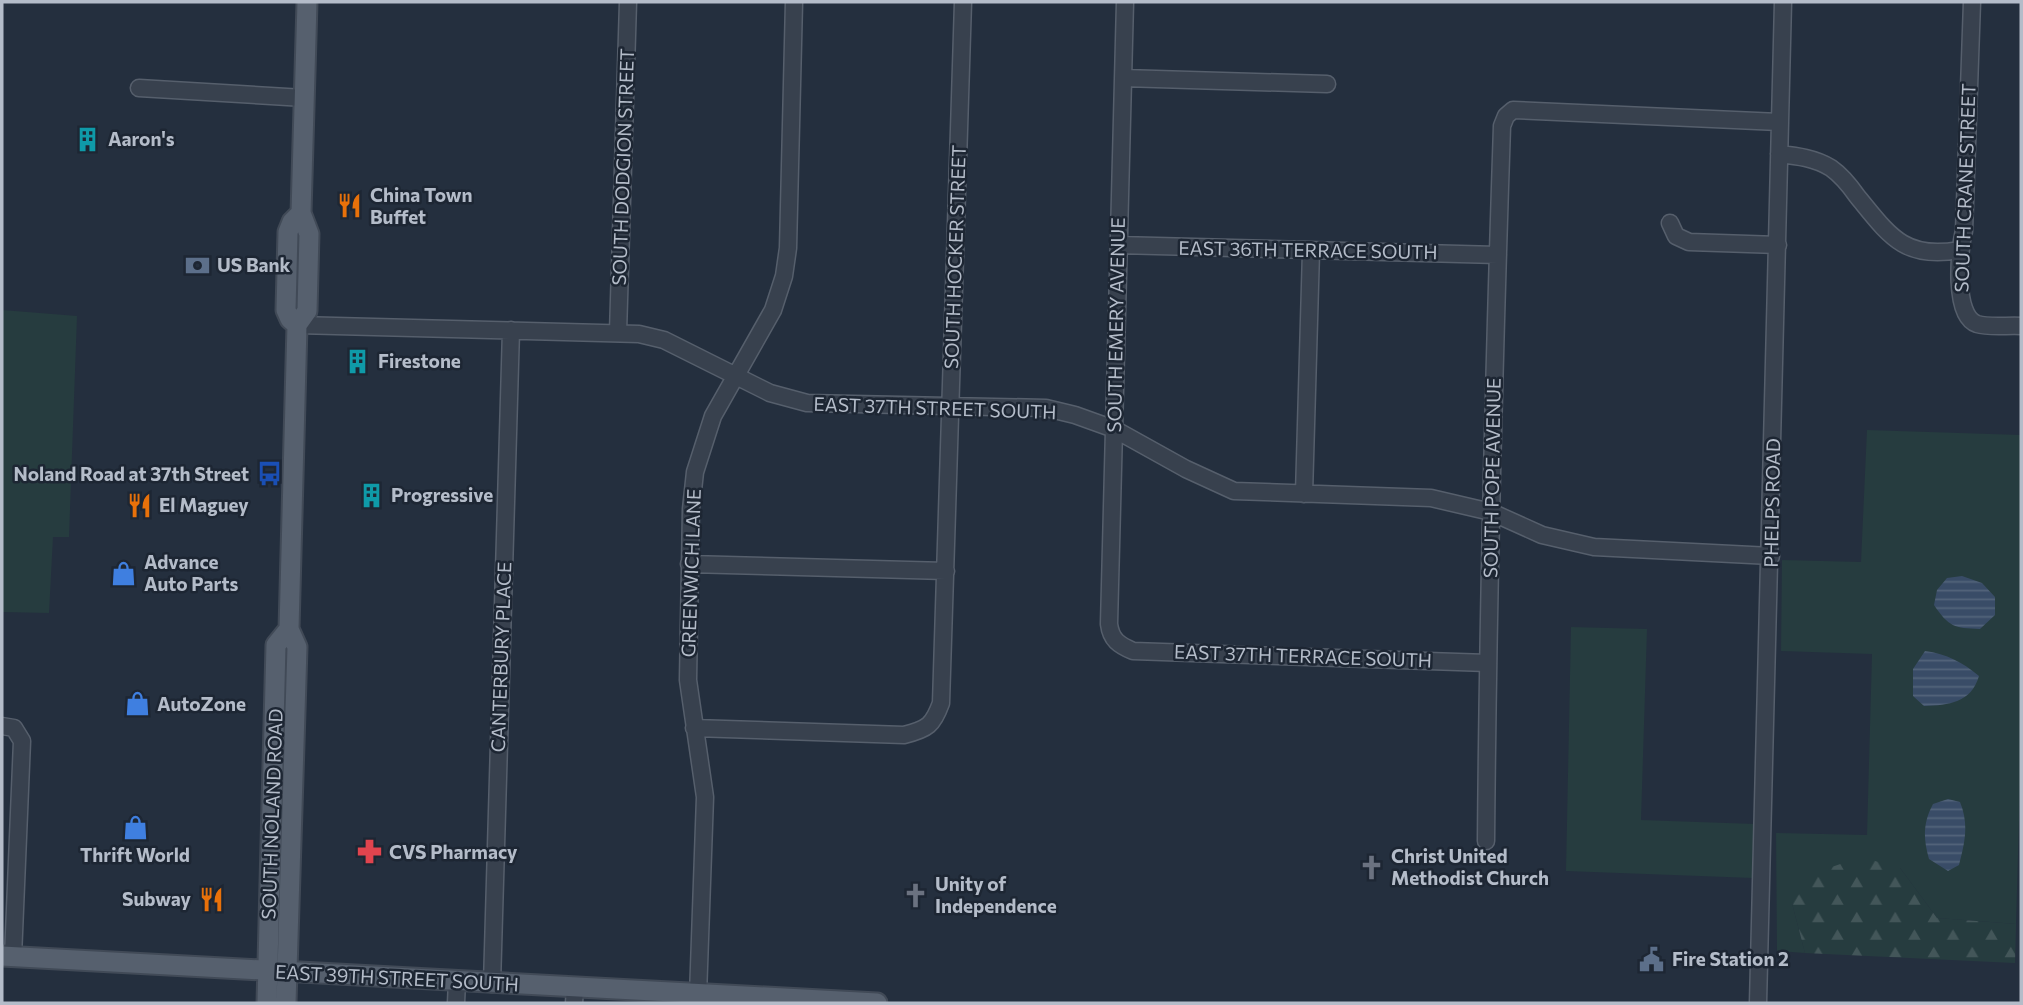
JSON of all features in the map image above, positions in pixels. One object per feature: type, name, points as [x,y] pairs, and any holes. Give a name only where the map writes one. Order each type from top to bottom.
[{"type":"main road","name":"SOUTH NOLAND ROAD","points":[[268,1003],[277,972],[292,806],[297,646],[289,629],[297,325],[307,311],[309,234],[301,213],[307,2]]},
{"type":"main road","name":"SOUTH NOLAND ROAD","points":[[286,1003],[277,972],[272,806],[276,645],[289,629]]},
{"type":"main road","points":[[272,806],[292,806]]},
{"type":"main road","name":"EAST 39TH STREET SOUTH","points":[[7,957],[457,981],[575,996],[698,995],[877,1003]]},
{"type":"street","name":"SOUTH DODGION STREET","points":[[618,333],[628,2]]},
{"type":"street","name":"GREENWICH LANE","points":[[698,995],[705,797],[688,680],[689,564],[695,472],[713,416],[773,310],[785,276],[794,2]]},
{"type":"street","name":"SOUTH HOCKER STREET","points":[[694,728],[904,735],[924,730],[934,720],[942,703],[963,2]]},
{"type":"street","name":"SOUTH EMERY AVENUE","points":[[1119,645],[1110,634],[1109,624],[1125,2]]},
{"type":"street","name":"PHELPS ROAD","points":[[1758,1003],[1783,2]]},
{"type":"street","name":"SOUTH CRANE STREET","points":[[1972,2],[1964,231],[1959,250],[1962,304],[1967,317],[1976,324],[2021,326]]},
{"type":"street","points":[[1123,78],[1327,84]]},
{"type":"street","points":[[139,88],[304,98]]},
{"type":"street","name":"SOUTH POPE AVENUE","points":[[1486,842],[1498,255],[1502,126],[1506,116],[1513,110],[1779,122]]},
{"type":"street","points":[[1779,154],[1809,158],[1832,168],[1889,235],[1910,247],[1936,254],[1959,250]]},
{"type":"street","points":[[1670,223],[1676,236],[1689,242],[1778,245]]},
{"type":"street","name":"EAST 36TH TERRACE SOUTH","points":[[1118,245],[1498,255]]},
{"type":"street","points":[[1304,494],[1311,251]]},
{"type":"street","name":"EAST 37TH STREET SOUTH","points":[[297,325],[639,334],[664,340],[770,393],[807,403],[1046,408],[1075,415],[1114,429],[1186,469],[1234,491],[1432,498],[1491,512],[1542,535],[1594,547],[1771,556]]},
{"type":"street","name":"CANTERBURY PLACE","points":[[492,984],[511,330]]},
{"type":"street","points":[[689,564],[946,571]]},
{"type":"street","name":"EAST 37TH TERRACE SOUTH","points":[[1119,645],[1133,651],[1488,663]]},
{"type":"street","points":[[7,957],[22,741],[8,727]]},
{"type":"street","points":[[456,1003],[457,981]]},
{"type":"green space","points":[[2,310],[77,316],[69,537],[53,537],[49,613],[2,612]]},
{"type":"green space","points":[[1867,430],[2021,435],[2021,751],[2016,924],[1937,918],[1900,868],[1792,903],[1805,953],[1777,951],[1776,833],[1867,835],[1872,654],[1781,651],[1782,560],[1861,562]]},
{"type":"green space","points":[[1571,627],[1647,629],[1641,820],[1755,824],[1753,878],[1566,871]]},
{"type":"green space","points":[[1861,857],[1900,868],[1937,918],[2016,924],[2015,963],[1805,953],[1792,903],[1814,873]]},
{"type":"water","points":[[1962,576],[1982,583],[1995,597],[1995,615],[1980,629],[1953,625],[1934,605],[1937,590],[1947,578]]},
{"type":"water","points":[[1925,651],[1954,659],[1979,676],[1971,692],[1958,701],[1924,706],[1913,696],[1913,669]]},
{"type":"water","points":[[1948,799],[1960,802],[1965,826],[1959,865],[1948,871],[1929,859],[1925,837],[1927,818],[1933,804]]},
{"type":"place","name":"Aaron's","points":[[88,139]]},
{"type":"place","name":"China Town Buffet","points":[[350,206]]},
{"type":"place","name":"US Bank","points":[[197,265]]},
{"type":"place","name":"Firestone","points":[[358,361]]},
{"type":"place","name":"Noland Road at 37th Street","points":[[269,474]]},
{"type":"place","name":"Progressive","points":[[371,495]]},
{"type":"place","name":"El Maguey","points":[[139,505]]},
{"type":"place","name":"Advance Auto Parts","points":[[124,573]]},
{"type":"place","name":"AutoZone","points":[[137,704]]},
{"type":"place","name":"Thrift World","points":[[135,827]]},
{"type":"place","name":"CVS Pharmacy","points":[[369,852]]},
{"type":"place","name":"Christ United Methodist Church","points":[[1371,867]]},
{"type":"place","name":"Unity of Independence","points":[[915,895]]},
{"type":"place","name":"Subway","points":[[211,899]]},
{"type":"place","name":"Fire Station 2","points":[[1652,959]]}]
